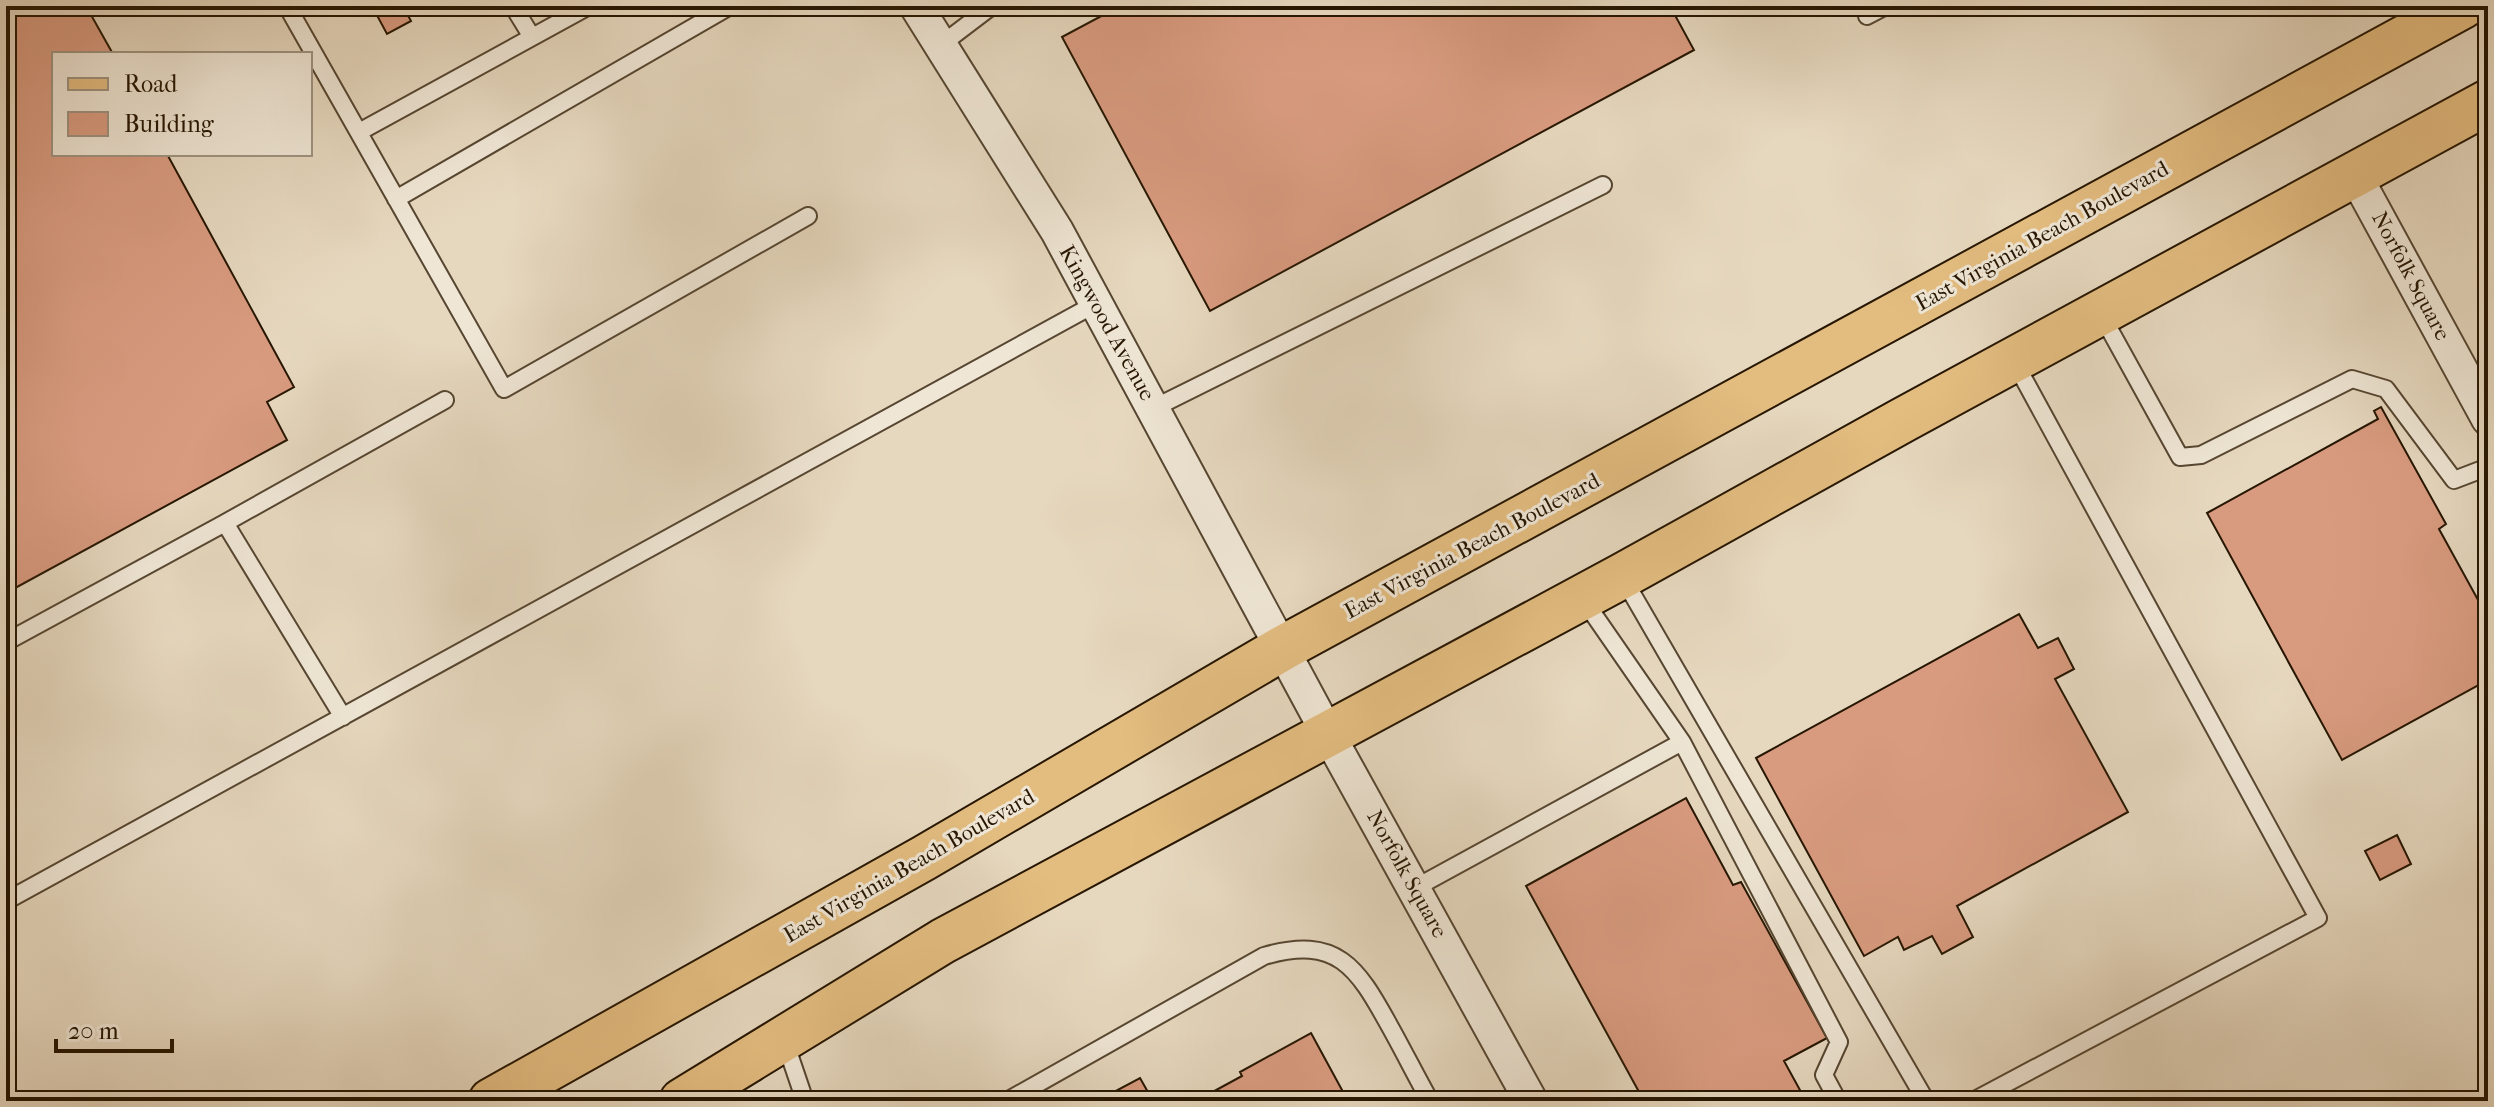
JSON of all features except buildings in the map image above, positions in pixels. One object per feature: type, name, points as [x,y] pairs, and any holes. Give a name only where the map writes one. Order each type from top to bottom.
[{"type":"main road","name":"East Virginia Beach Boulevard","points":[[491,1101],[911,866],[1283,648],[2463,6]]},
{"type":"main road","points":[[682,1101],[943,941],[1582,598],[2488,102]]},
{"type":"street","name":"Kingwood Avenue","points":[[916,6],[1057,231],[1283,648]]},
{"type":"street","name":"Norfolk Square","points":[[2355,175],[2488,418]]},
{"type":"street","name":"Norfolk Square","points":[[1283,648],[1531,1101]]},
{"type":"lane","points":[[287,6],[504,389],[808,216]]},
{"type":"lane","points":[[513,6],[532,37]]},
{"type":"lane","points":[[359,132],[589,6]]},
{"type":"lane","points":[[396,199],[730,6]]},
{"type":"lane","points":[[942,44],[992,6]]},
{"type":"lane","points":[[1867,16],[1886,6]]},
{"type":"lane","points":[[1154,408],[1603,185]]},
{"type":"lane","points":[[6,901],[1097,303]]},
{"type":"lane","points":[[2100,313],[2180,457],[2201,455],[2352,379],[2386,389],[2454,480],[2488,467]]},
{"type":"lane","points":[[1973,1101],[2318,918],[2013,360]]},
{"type":"lane","points":[[6,642],[445,400]]},
{"type":"lane","points":[[225,523],[343,717]]},
{"type":"lane","points":[[1622,576],[1926,1101]]},
{"type":"lane","points":[[1582,598],[1682,742],[1839,1042],[1824,1075],[1838,1101]]},
{"type":"lane","points":[[1415,888],[1682,742]]},
{"type":"lane","points":[[1007,1101],[1264,956],[1301,950],[1328,954],[1351,965],[1368,987],[1430,1101]]},
{"type":"lane","points":[[784,1039],[805,1101]]},
{"type":"lane","points":[[2478,1101],[2488,1096]]}]
